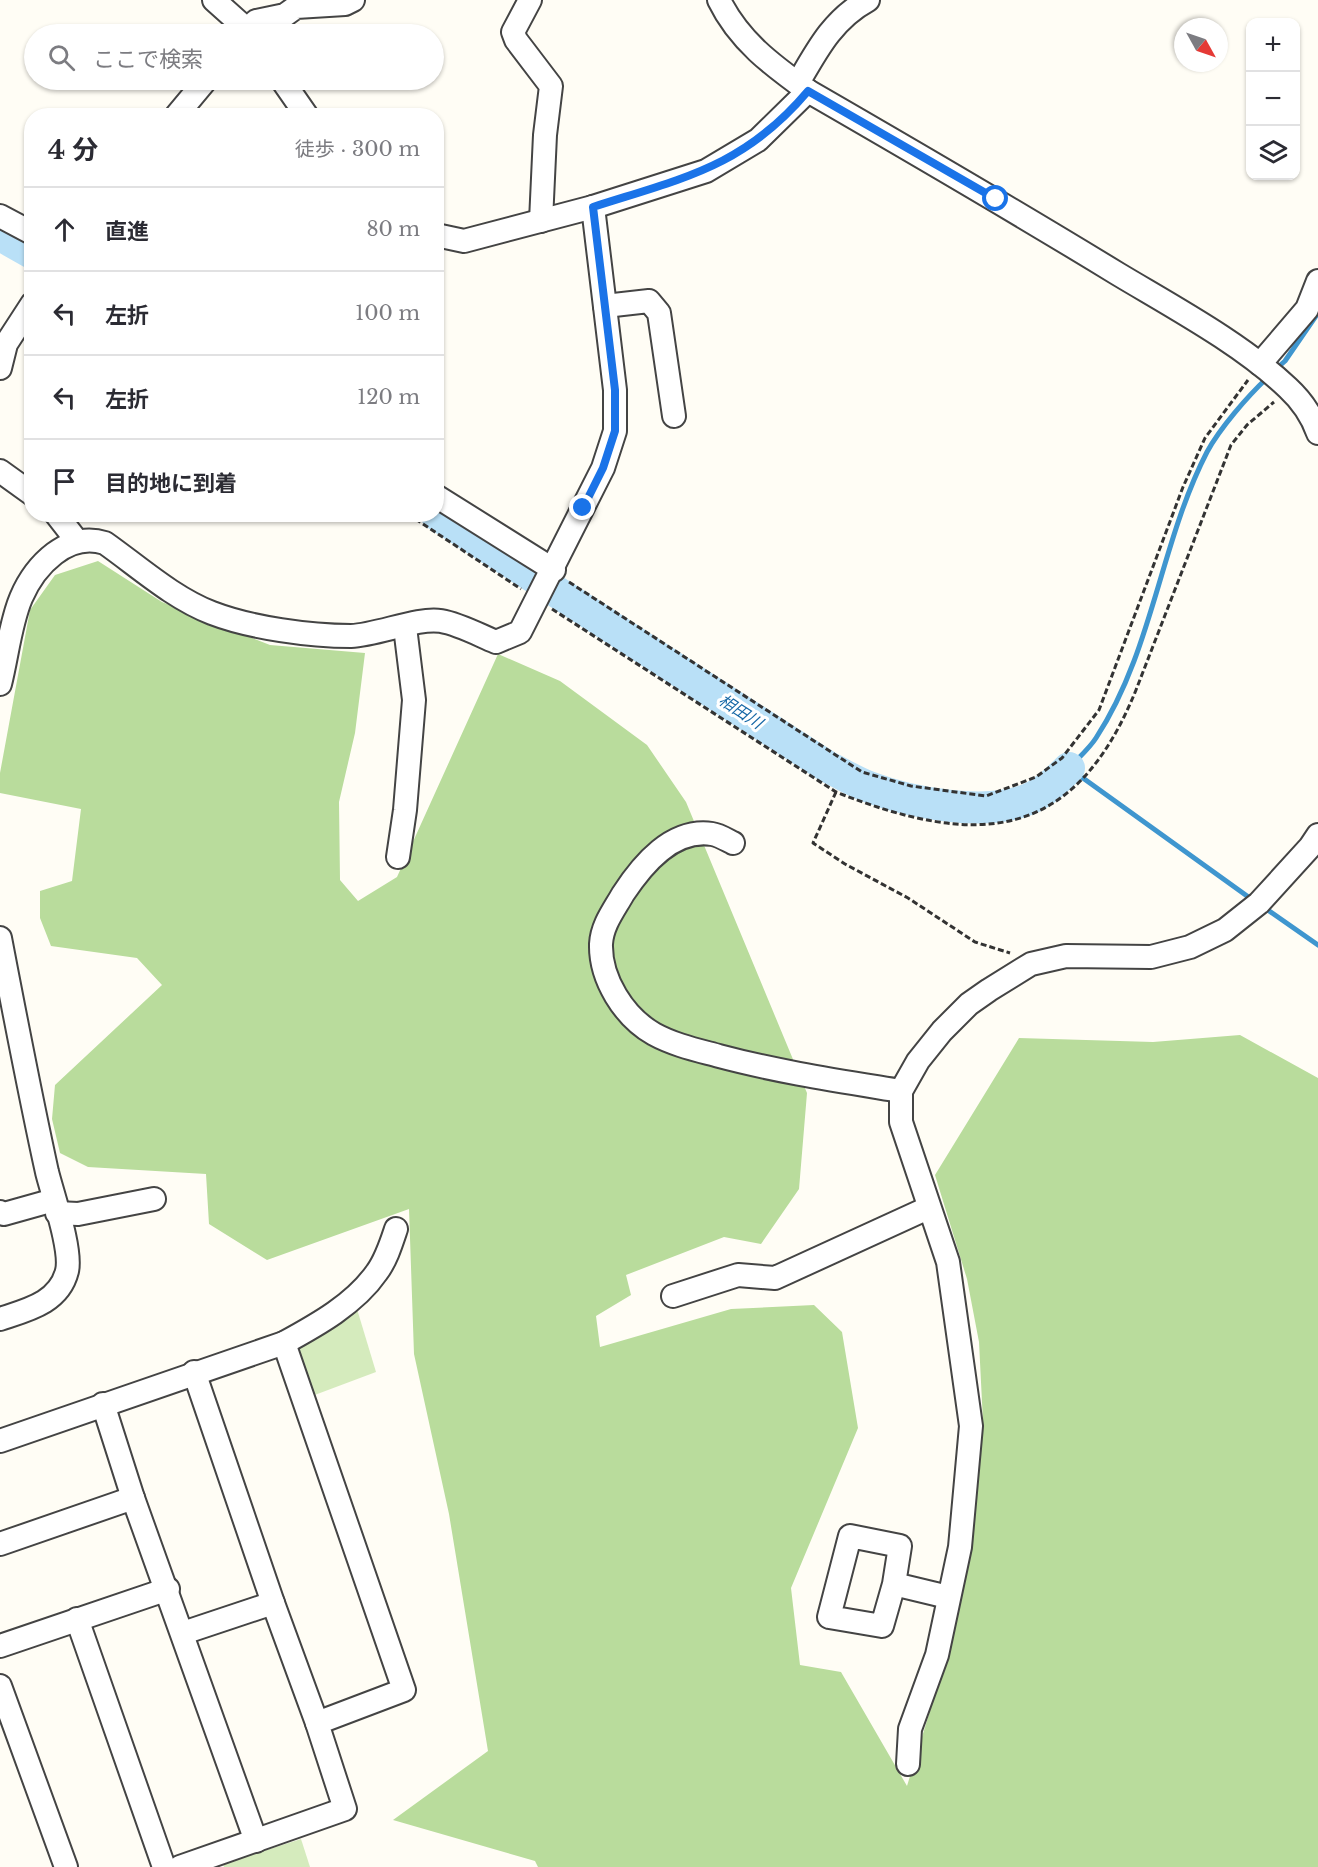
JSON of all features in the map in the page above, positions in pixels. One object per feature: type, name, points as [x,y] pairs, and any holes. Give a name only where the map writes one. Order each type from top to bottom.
[{"type":"street","points":[[214,0],[239,24]]},
{"type":"street","points":[[254,24],[256,21],[285,15],[296,7],[345,4],[353,0]]},
{"type":"street","points":[[530,0],[513,32],[516,40],[551,86],[545,135],[541,221]]},
{"type":"street","points":[[719,0],[729,20],[751,47],[803,87],[996,199],[1174,308],[1260,364],[1289,388],[1304,406],[1318,433]]},
{"type":"street","points":[[444,237],[464,241],[541,221],[706,171],[723,162],[758,140],[803,87],[834,25],[852,8],[868,0]]},
{"type":"street","points":[[183,108],[198,90]]},
{"type":"street","points":[[289,90],[301,108]]},
{"type":"street","points":[[0,684],[21,599],[37,572],[57,550],[76,541],[91,538],[105,543],[181,597],[212,613],[273,628],[352,636],[405,627],[423,621],[441,621],[496,642],[520,632],[552,573],[603,468],[615,431],[615,390],[593,207]]},
{"type":"street","points":[[0,216],[24,229]]},
{"type":"street","points":[[1260,364],[1289,333],[1307,309],[1318,281]]},
{"type":"street","points":[[605,306],[649,301],[659,313],[674,416]]},
{"type":"street","points":[[0,368],[6,344],[24,316]]},
{"type":"street","points":[[0,471],[24,488]]},
{"type":"street","points":[[444,501],[552,573]]},
{"type":"street","points":[[62,522],[76,541]]},
{"type":"street","points":[[398,857],[405,810],[414,700],[405,627]]},
{"type":"street","points":[[733,843],[713,834],[688,836],[662,848],[636,875],[604,930],[601,945],[605,970],[614,993],[632,1016],[654,1034],[679,1045],[775,1071],[902,1091]]},
{"type":"street","points":[[908,1764],[910,1729],[937,1655],[960,1546],[971,1426],[948,1262],[901,1122],[902,1091],[918,1061],[969,1004],[1027,967],[1066,956],[1151,957],[1190,947],[1225,930],[1259,903],[1310,847],[1318,835]]},
{"type":"street","points":[[0,938],[10,1042],[67,1248],[67,1271],[54,1296],[37,1306],[0,1319]]},
{"type":"street","points":[[0,1212],[4,1214],[57,1212],[78,1214],[154,1200]]},
{"type":"street","points":[[673,1296],[738,1275],[775,1278],[928,1208]]},
{"type":"street","points":[[0,1440],[284,1343],[322,1322],[365,1286],[378,1272],[396,1230]]},
{"type":"street","points":[[284,1343],[404,1690],[317,1723]]},
{"type":"street","points":[[180,1867],[213,1862],[256,1841],[345,1809],[194,1372]]},
{"type":"street","points":[[103,1404],[133,1498],[168,1589],[256,1841]]},
{"type":"street","points":[[0,1544],[133,1498]]},
{"type":"street","points":[[894,1584],[948,1597]]},
{"type":"street","points":[[0,1646],[168,1589]]},
{"type":"street","points":[[183,1633],[273,1603]]},
{"type":"street","points":[[77,1619],[164,1867]]},
{"type":"street","points":[[0,1686],[66,1867]]},
{"type":"path","points":[[552,573],[862,772],[911,786],[986,796],[1036,777],[1062,758],[1099,710],[1183,487],[1204,438],[1260,364]]},
{"type":"path","points":[[420,522],[836,792],[878,809],[925,819],[970,825],[1022,818],[1048,806],[1076,788],[1106,753],[1122,724],[1231,445],[1246,425],[1289,388]]},
{"type":"path","points":[[836,792],[813,843],[844,864],[908,898],[975,942],[1012,954],[1027,967]]},
{"type":"green space","points":[[98,561],[162,602],[270,645],[365,653],[355,733],[339,802],[340,880],[358,901],[397,877],[498,654],[560,681],[647,745],[686,802],[807,1093],[799,1189],[761,1244],[724,1237],[626,1275],[631,1295],[596,1316],[600,1347],[731,1309],[814,1305],[842,1332],[858,1428],[791,1588],[800,1665],[841,1672],[907,1786],[955,1629],[983,1422],[979,1342],[967,1279],[935,1175],[1019,1038],[1153,1042],[1240,1035],[1318,1078],[1318,1867],[538,1867],[535,1861],[393,1820],[488,1751],[449,1514],[414,1354],[409,1209],[267,1260],[209,1224],[206,1174],[88,1167],[60,1153],[52,1119],[55,1085],[162,985],[137,958],[51,946],[40,918],[40,891],[72,881],[81,809],[0,793],[0,773],[30,610],[55,575]]},
{"type":"green space","points":[[357,1309],[376,1372],[312,1396],[295,1347]]},
{"type":"green space","points":[[301,1839],[310,1867],[224,1867],[223,1864]]},
{"type":"waterway","name":"相田川","points":[[0,235],[24,248]]},
{"type":"waterway","points":[[1276,369],[1285,361],[1318,313]]},
{"type":"waterway","points":[[1254,901],[1069,768],[1096,738],[1131,669],[1178,523],[1207,452],[1234,413],[1267,378]]},
{"type":"waterway","name":"相田川","points":[[444,519],[828,767],[864,785],[927,803],[992,807],[1012,804],[1035,796],[1069,768]]},
{"type":"waterway","points":[[1262,906],[1318,945]]},
{"type":"route","points":[[583,508],[603,468],[615,431],[615,390],[593,207],[706,171],[732,157],[758,140],[808,91],[996,199]]}]
